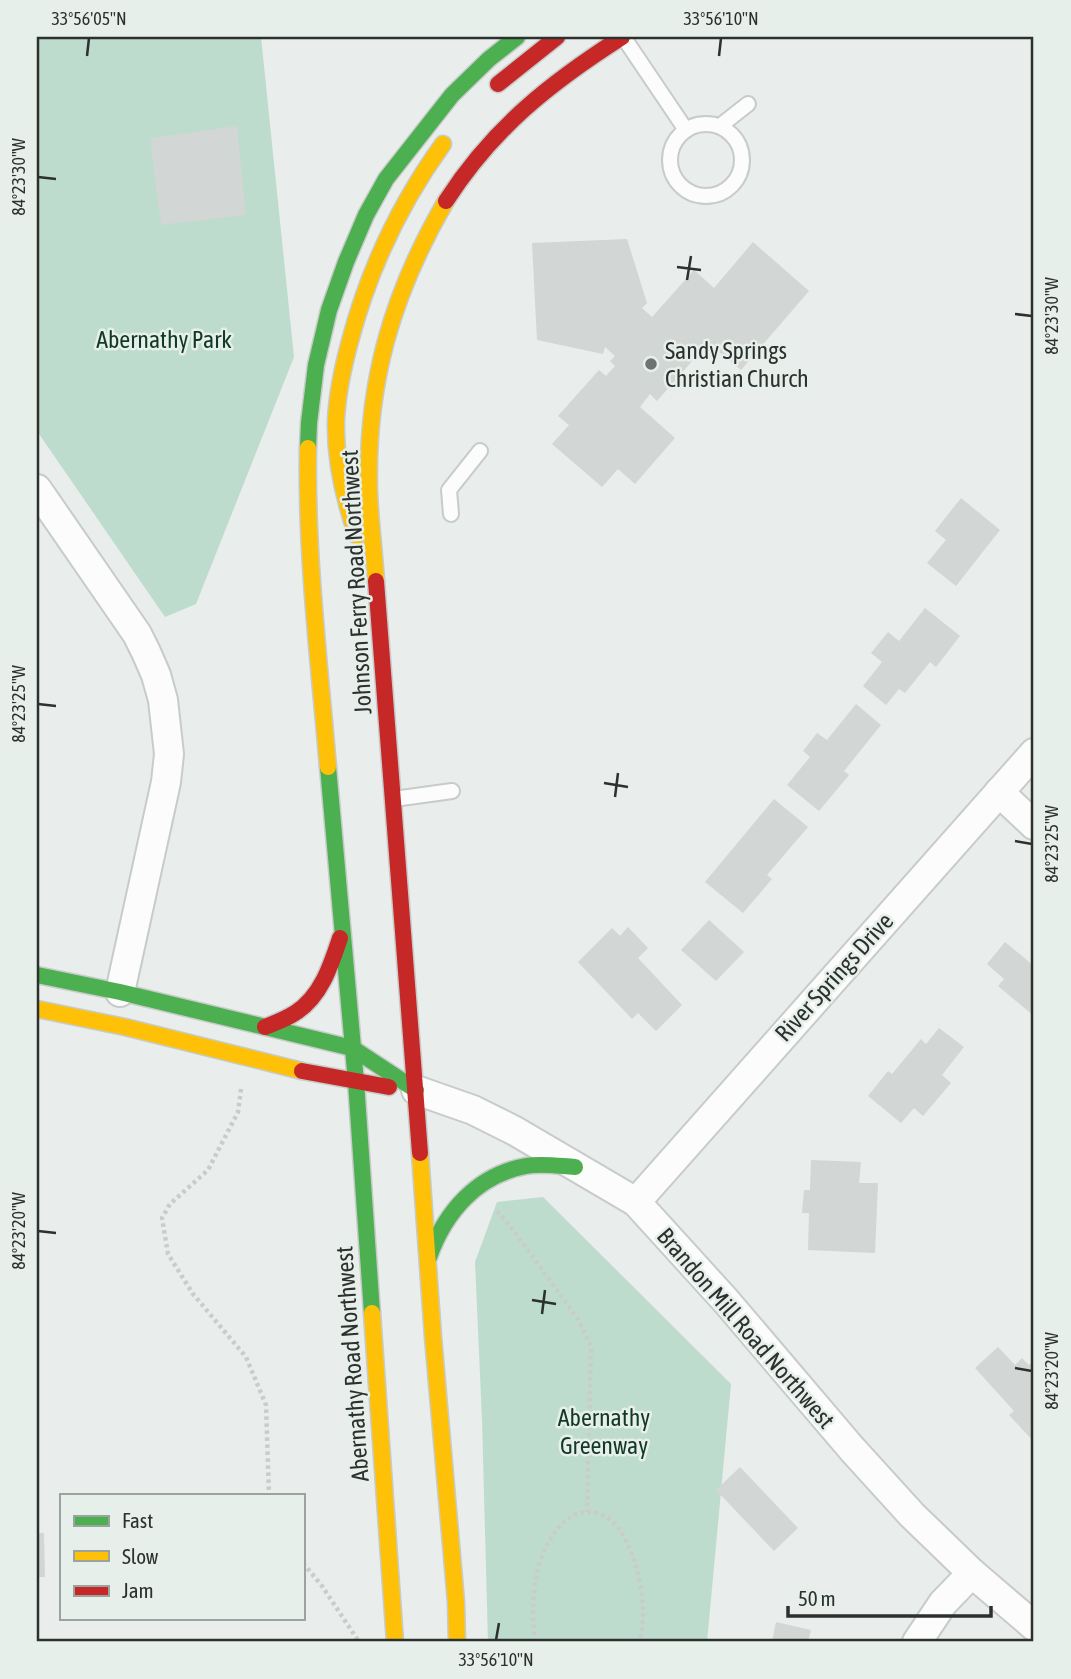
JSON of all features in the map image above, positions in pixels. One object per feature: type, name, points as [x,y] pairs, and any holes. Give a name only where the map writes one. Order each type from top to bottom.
[{"type":"main road","points":[[498,52],[506,37]]},
{"type":"main road","name":"Johnson Ferry Road Northwest","points":[[356,1082],[309,523],[309,424],[316,365],[329,310],[346,262],[366,215],[386,179],[452,95],[517,37]]},
{"type":"main road","points":[[490,93],[557,37]]},
{"type":"main road","name":"Johnson Ferry Road Northwest","points":[[416,1090],[369,492],[371,423],[376,383],[394,306],[433,222],[458,183],[480,153],[532,101],[565,74],[622,37]]},
{"type":"main road","points":[[376,584],[345,497],[337,449],[338,393],[352,328],[382,245],[418,181],[454,130]]},
{"type":"main road","points":[[265,1027],[300,1009],[317,991],[327,974],[342,929]]},
{"type":"main road","points":[[37,975],[120,992],[352,1048],[416,1090]]},
{"type":"main road","points":[[37,1009],[109,1023],[302,1071],[416,1090]]},
{"type":"main road","name":"Abernathy Road Northwest","points":[[356,1082],[396,1642]]},
{"type":"main road","points":[[416,1090],[457,1642]]},
{"type":"main road","points":[[429,1259],[432,1247],[449,1214],[462,1199],[488,1178],[526,1167],[575,1167]]},
{"type":"street","points":[[37,489],[137,634],[156,675],[163,700],[169,754],[166,782],[120,992]]},
{"type":"street","name":"River Springs Drive","points":[[636,1202],[1034,753]]},
{"type":"street","points":[[999,792],[1034,825]]},
{"type":"street","name":"Brandon Mill Road Northwest","points":[[416,1090],[473,1110],[515,1131],[636,1202],[912,1515],[972,1573],[1034,1626]]},
{"type":"street","points":[[917,1642],[943,1603],[972,1573]]},
{"type":"lane","points":[[622,37],[686,130]]},
{"type":"lane","points":[[720,126],[748,104]]},
{"type":"lane","points":[[709,124],[720,126],[730,133],[741,152],[742,164],[732,185],[711,196],[699,196],[687,192],[678,183],[669,161],[677,138],[686,130],[709,124]]},
{"type":"lane","points":[[451,514],[449,490],[480,451]]},
{"type":"lane","points":[[393,799],[452,791]]},
{"type":"path","points":[[241,1088],[238,1112],[208,1170],[170,1205],[162,1218],[168,1254],[193,1294],[246,1357],[267,1405],[269,1494]]},
{"type":"path","points":[[491,1205],[511,1227],[578,1319],[591,1347],[587,1512]]},
{"type":"path","points":[[535,1642],[534,1597],[538,1570],[546,1546],[568,1518],[587,1512],[601,1515],[612,1522],[623,1533],[631,1550],[639,1576],[643,1612],[640,1642]]},
{"type":"path","points":[[304,1564],[322,1586],[359,1642]]},
{"type":"green space","name":"Abernathy Park","points":[[37,37],[261,37],[294,357],[196,604],[165,617],[37,431]]},
{"type":"green space","name":"Abernathy Greenway","points":[[543,1197],[731,1384],[707,1642],[488,1642],[475,1262],[497,1202]]},
{"type":"building","points":[[237,126],[246,215],[161,225],[150,138]]},
{"type":"building","name":"Sandy Springs Christian Church","points":[[627,239],[647,303],[642,308],[652,317],[694,270],[714,288],[753,242],[809,291],[741,370],[708,343],[657,401],[650,394],[640,407],[675,438],[635,484],[618,469],[602,487],[552,444],[569,425],[558,416],[599,370],[606,376],[615,366],[610,361],[615,356],[605,347],[603,354],[537,340],[532,243]]},
{"type":"building","points":[[961,498],[1000,530],[956,586],[927,563],[946,540],[935,531]]},
{"type":"building","points":[[925,608],[960,636],[936,667],[930,662],[905,693],[899,689],[886,705],[863,686],[882,662],[871,653],[888,632],[899,641]]},
{"type":"building","points":[[856,704],[881,725],[844,771],[849,775],[819,811],[787,785],[810,757],[803,751],[817,733],[827,740]]},
{"type":"building","points":[[774,799],[808,827],[767,875],[772,879],[743,913],[705,882]]},
{"type":"building","points":[[709,920],[744,952],[716,981],[681,950]]},
{"type":"building","points":[[628,927],[648,948],[638,958],[682,1005],[656,1031],[638,1013],[632,1019],[578,962],[612,928],[620,936]]},
{"type":"building","points":[[1005,942],[1034,966],[1034,1016],[998,986],[1004,979],[987,964]]},
{"type":"building","points":[[939,1028],[964,1047],[942,1075],[951,1083],[923,1116],[914,1108],[901,1123],[868,1096],[888,1071],[892,1074],[921,1039],[926,1044]]},
{"type":"building","points":[[811,1160],[861,1162],[859,1183],[878,1183],[875,1253],[808,1250],[809,1213],[802,1213],[804,1190],[810,1190]]},
{"type":"building","points":[[998,1347],[1015,1365],[1022,1358],[1029,1365],[1034,1361],[1034,1442],[1009,1415],[1014,1411],[975,1368]]},
{"type":"building","points":[[740,1467],[798,1528],[774,1551],[716,1490]]},
{"type":"building","points":[[37,1533],[44,1533],[45,1577],[37,1577]]},
{"type":"building","points":[[776,1622],[811,1630],[808,1642],[772,1642]]},
{"type":"traffic: fast","points":[[308,448],[316,365],[329,310],[366,215],[386,179],[452,95],[489,59],[517,37]]},
{"type":"traffic: fast","points":[[328,767],[356,1082],[372,1313]]},
{"type":"traffic: fast","points":[[37,975],[120,992],[352,1048],[416,1090]]},
{"type":"traffic: fast","points":[[429,1257],[444,1225],[454,1211],[465,1198],[492,1178],[532,1165],[575,1167]]},
{"type":"traffic: slow","points":[[357,536],[344,494],[337,450],[337,411],[343,371],[366,288],[387,238],[413,190],[443,144]]},
{"type":"traffic: slow","points":[[376,581],[369,451],[378,376],[397,305],[427,236],[446,201]]},
{"type":"traffic: slow","points":[[308,448],[311,568],[328,767]]},
{"type":"traffic: slow","points":[[37,1009],[125,1027],[302,1071]]},
{"type":"traffic: slow","points":[[420,1153],[457,1642]]},
{"type":"traffic: slow","points":[[372,1313],[395,1642]]},
{"type":"traffic: jam","points":[[498,84],[557,37]]},
{"type":"traffic: jam","points":[[446,201],[503,129],[547,90],[622,37]]},
{"type":"traffic: jam","points":[[376,581],[420,1153]]},
{"type":"traffic: jam","points":[[265,1027],[292,1015],[312,998],[324,980],[340,938]]},
{"type":"traffic: jam","points":[[302,1071],[389,1087]]},
{"type":"place","name":"Sandy Springs Christian Church","points":[[651,364]]}]
